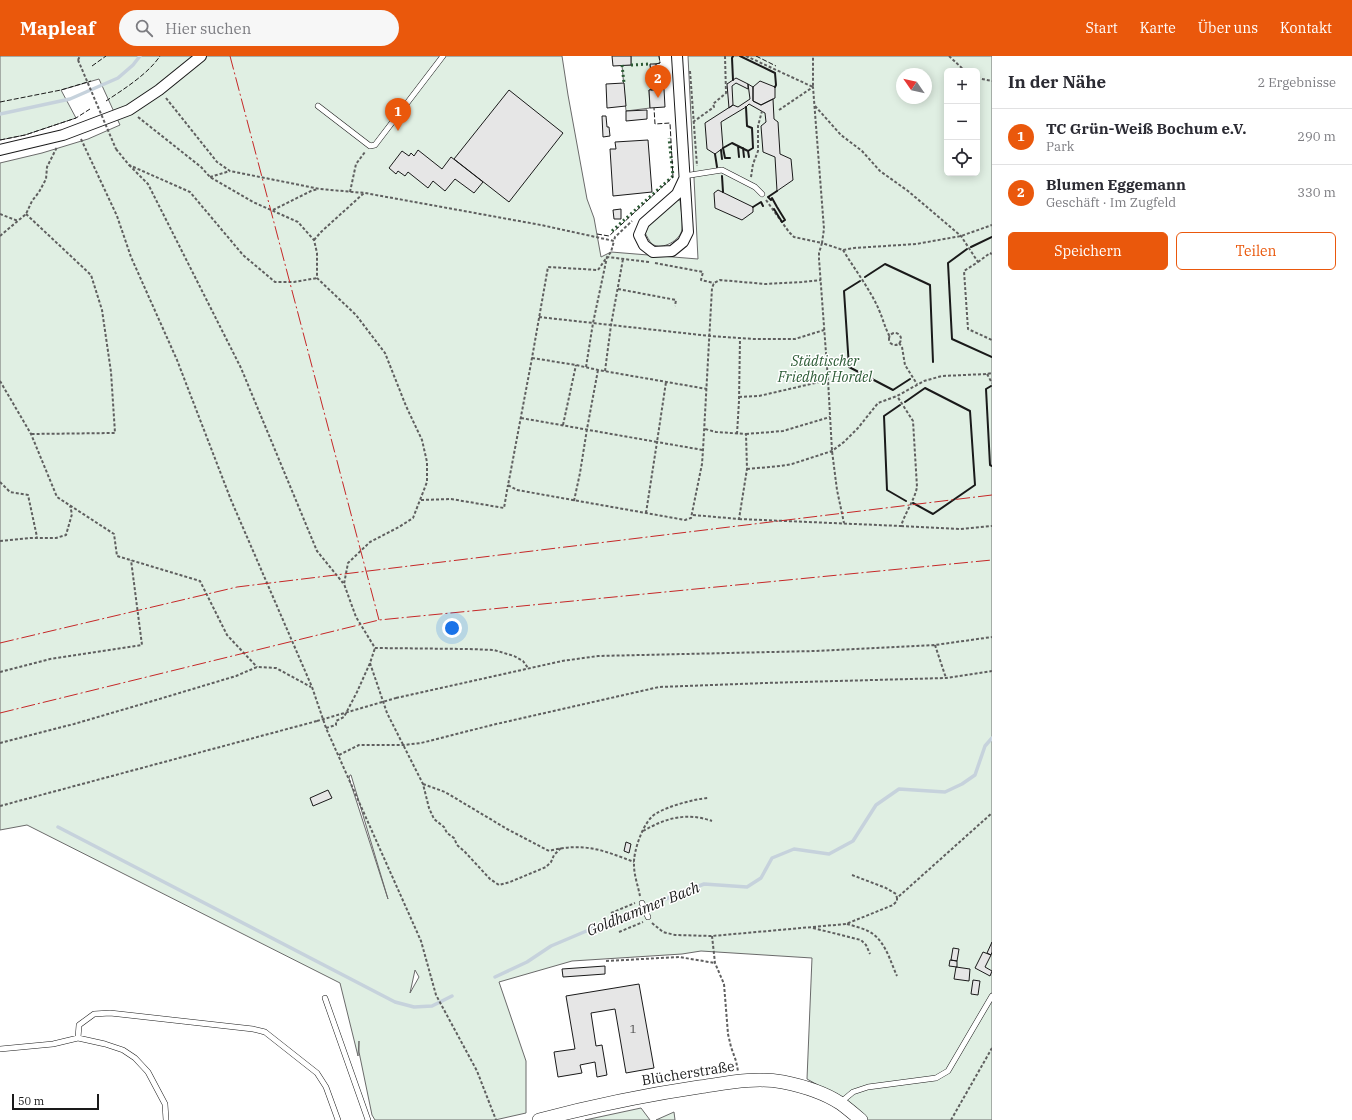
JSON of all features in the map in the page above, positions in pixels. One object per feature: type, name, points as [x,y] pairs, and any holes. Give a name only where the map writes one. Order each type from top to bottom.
[{"type":"street","points":[[0,150],[63,135],[129,110],[159,90],[201,56]]},
{"type":"street","points":[[677,56],[688,232],[683,242],[672,251],[653,252],[644,246],[639,235],[644,223],[677,194],[684,178]]},
{"type":"street","name":"Blücherstraße","points":[[539,1120],[658,1093],[741,1081],[783,1082],[821,1092],[840,1103],[861,1120]]},
{"type":"lane","points":[[318,106],[370,146],[374,145],[443,56]]},
{"type":"lane","points":[[684,178],[722,170],[751,184],[762,194]]},
{"type":"lane","points":[[640,902],[647,919]]},
{"type":"lane","points":[[840,1103],[853,1092],[868,1087],[936,1078],[948,1071],[992,996]]},
{"type":"lane","points":[[325,998],[368,1120]]},
{"type":"lane","points":[[78,1038],[79,1025],[94,1014],[110,1012],[253,1029],[265,1032],[317,1074],[326,1087],[338,1120]]},
{"type":"lane","points":[[0,1049],[54,1044],[78,1038],[123,1050],[135,1058],[148,1072],[165,1104],[166,1120]]},
{"type":"path","points":[[77,56],[116,149],[129,165],[148,184],[241,368],[317,551],[344,584],[356,617],[375,648],[370,663],[344,717],[336,721],[336,725],[326,728]]},
{"type":"path","points":[[78,60],[80,56]]},
{"type":"path","points":[[694,122],[714,107],[713,104],[726,93],[725,56]]},
{"type":"path","points":[[746,56],[813,87]]},
{"type":"path","points":[[813,56],[813,87],[824,229],[819,253],[832,451],[837,490],[844,523]]},
{"type":"path","points":[[949,56],[962,68]]},
{"type":"path","points":[[690,71],[698,174]]},
{"type":"path","points":[[980,79],[992,81]]},
{"type":"path","points":[[779,110],[813,87]]},
{"type":"path","points":[[159,90],[217,162],[230,172]]},
{"type":"path","points":[[815,106],[841,135],[862,150],[880,171],[908,191],[961,236],[978,262]]},
{"type":"path","points":[[129,110],[201,166],[210,177],[253,202],[298,222],[314,240],[317,253],[317,278],[356,315],[385,353],[406,406],[422,440],[427,462],[427,482],[413,518],[370,542],[359,552],[348,564],[344,584]]},
{"type":"path","points":[[751,184],[753,164],[758,151],[758,126],[762,111]]},
{"type":"path","points":[[77,130],[117,216],[131,257],[177,360],[231,500],[312,688],[326,728],[421,941],[436,995],[477,1071],[496,1120]]},
{"type":"path","points":[[0,236],[26,214],[46,179],[46,167],[63,135]]},
{"type":"path","points":[[350,192],[356,164],[370,146]]},
{"type":"path","points":[[129,165],[190,192],[243,255],[275,282],[294,282],[317,278]]},
{"type":"path","points":[[210,177],[230,172],[320,189],[365,193],[541,225],[614,241]]},
{"type":"path","points":[[273,210],[311,191],[320,189]]},
{"type":"path","points":[[314,240],[365,193]]},
{"type":"path","points":[[762,194],[794,237],[822,243],[843,250],[916,244],[961,236],[992,224]]},
{"type":"path","points":[[0,214],[18,221]]},
{"type":"path","points":[[26,214],[91,275],[102,310],[111,372],[115,433],[31,434]]},
{"type":"path","points":[[421,500],[451,499],[504,508],[548,267],[598,270],[611,252],[615,236],[637,217]]},
{"type":"path","points":[[843,250],[880,311],[890,337],[889,340],[891,344],[894,345],[899,343]]},
{"type":"path","points":[[992,254],[990,253],[964,271],[968,329],[992,340]]},
{"type":"path","points":[[607,257],[670,265],[703,272],[702,280],[714,283],[720,280],[776,284],[821,280]]},
{"type":"path","points":[[586,367],[593,323],[607,257]]},
{"type":"path","points":[[605,371],[611,325],[623,259]]},
{"type":"path","points":[[508,485],[522,492],[685,520],[691,518],[693,515],[703,450],[712,288],[714,283]]},
{"type":"path","points":[[618,289],[676,300],[675,306]]},
{"type":"path","points":[[539,317],[740,338],[794,339],[824,330]]},
{"type":"path","points":[[890,337],[893,334],[899,334],[901,340],[899,343],[902,347],[905,365],[917,384]]},
{"type":"path","points":[[737,434],[740,338]]},
{"type":"path","points":[[532,358],[707,389]]},
{"type":"path","points":[[563,425],[576,365]]},
{"type":"path","points":[[574,501],[598,370]]},
{"type":"path","points":[[747,469],[792,464],[832,451],[844,442],[858,428],[878,403],[897,396],[924,381],[942,376],[992,373]]},
{"type":"path","points":[[987,374],[992,383]]},
{"type":"path","points":[[739,397],[759,396],[828,380]]},
{"type":"path","points":[[0,382],[31,434],[58,497],[114,534],[117,556],[200,580],[227,635],[257,667]]},
{"type":"path","points":[[646,513],[666,382]]},
{"type":"path","points":[[897,396],[913,421],[917,486],[916,492],[901,526]]},
{"type":"path","points":[[705,429],[716,432],[746,434],[783,430],[830,417]]},
{"type":"path","points":[[521,418],[703,450]]},
{"type":"path","points":[[740,519],[747,469],[746,434]]},
{"type":"path","points":[[0,482],[10,492],[28,495],[37,536],[36,538]]},
{"type":"path","points":[[0,541],[56,538],[66,535],[72,514],[70,505]]},
{"type":"path","points":[[693,515],[740,519],[960,529],[992,526]]},
{"type":"path","points":[[0,672],[50,659],[142,645],[131,560]]},
{"type":"path","points":[[0,806],[318,721],[396,698],[562,661],[598,656],[815,651],[935,645],[992,637]]},
{"type":"path","points":[[935,645],[946,678]]},
{"type":"path","points":[[375,648],[494,650],[514,656],[523,661],[528,668]]},
{"type":"path","points":[[370,663],[387,713],[423,784],[434,819],[444,827],[447,833],[454,838],[456,845],[465,852],[490,879],[499,885],[546,867],[561,848]]},
{"type":"path","points":[[0,743],[111,714],[236,676],[257,667],[276,668],[312,688]]},
{"type":"path","points":[[338,755],[360,745],[420,744],[492,725],[659,687],[765,682],[946,678],[992,671]]},
{"type":"path","points":[[423,784],[445,792],[549,851],[578,846],[605,851],[634,862]]},
{"type":"path","points":[[611,913],[640,902],[634,862],[637,845],[647,823],[656,813],[696,799],[708,798]]},
{"type":"path","points":[[619,932],[647,919],[664,932],[675,935],[712,936],[846,924],[893,905],[897,901],[897,898],[992,813]]},
{"type":"path","points":[[643,831],[655,824],[674,818],[688,816],[701,817],[712,821]]},
{"type":"path","points":[[852,875],[886,888],[896,894],[897,898]]},
{"type":"path","points":[[846,924],[868,931],[878,938],[887,952],[897,976]]},
{"type":"path","points":[[811,927],[861,940],[866,945],[870,954]]},
{"type":"path","points":[[712,936],[715,964],[724,984],[730,1047],[736,1061],[741,1081]]},
{"type":"path","points":[[606,962],[679,958],[715,964]]},
{"type":"path","points":[[951,1120],[992,1048]]},
{"type":"green space","name":"Städtischer Friedhof Hordel","points":[[0,56],[562,56],[587,199],[594,218],[601,257],[611,252],[698,259],[688,56],[992,56],[992,1120],[865,1120],[839,1097],[807,1079],[812,958],[701,951],[682,954],[572,961],[499,982],[526,1061],[526,1113],[495,1120],[375,1120],[372,1115],[359,1052],[359,1041],[358,1056],[340,983],[27,825],[0,830],[0,163],[42,153],[88,139],[120,125],[99,79],[61,90],[76,118],[25,135],[0,140]],"holes":[[[351,775],[388,899],[349,778]],[[415,970],[419,977],[410,993]]]},
{"type":"green space","points":[[631,56],[659,56],[660,63],[650,65],[653,90],[649,90],[650,108],[626,111],[622,65],[631,65]]},
{"type":"green space","points":[[677,200],[680,200],[682,226],[681,233],[675,240],[666,245],[656,246],[652,244],[645,233],[647,226]]},
{"type":"green space","points":[[641,1108],[650,1120],[585,1120]]},
{"type":"green space","points":[[674,1112],[675,1120],[656,1120]]},
{"type":"building","points":[[612,56],[631,56],[631,65],[613,66]]},
{"type":"building","points":[[650,64],[656,64],[656,72],[651,72]]},
{"type":"building","points":[[651,72],[662,72],[664,89],[651,90]]},
{"type":"building","points":[[736,78],[748,84],[748,89],[736,83],[732,86],[733,105],[729,108],[727,84]]},
{"type":"building","points":[[760,81],[775,87],[775,98],[761,105],[753,101],[753,87]]},
{"type":"building","points":[[624,83],[626,106],[607,108],[606,84]]},
{"type":"building","points":[[748,84],[753,87],[753,101],[761,105],[773,99],[774,119],[778,122],[780,154],[791,159],[793,180],[777,191],[775,157],[763,152],[761,126],[766,122],[765,113],[749,104],[721,122],[723,148],[715,154],[707,149],[705,123],[733,105],[738,107],[750,99]]},
{"type":"building","points":[[664,89],[665,107],[650,108],[649,90]]},
{"type":"building","points":[[509,90],[563,133],[509,202],[454,159]]},
{"type":"building","points":[[647,110],[647,119],[626,121],[626,111]]},
{"type":"building","points":[[602,116],[606,116],[610,136],[603,137]]},
{"type":"building","points":[[648,140],[652,192],[613,196],[610,149],[616,149],[615,142]]},
{"type":"building","points":[[418,150],[442,169],[451,157],[483,182],[474,193],[455,179],[445,191],[433,181],[428,188],[408,172],[405,176],[398,171],[396,174],[389,168],[402,151],[409,156],[411,153],[414,156]]},
{"type":"building","points":[[718,190],[753,207],[753,212],[742,220],[715,208],[714,193]]},
{"type":"building","points":[[621,209],[621,219],[614,219],[613,210]]},
{"type":"building","points":[[328,790],[332,798],[313,806],[310,798]]},
{"type":"building","points":[[626,842],[631,844],[629,853],[624,851]]},
{"type":"building","points":[[992,942],[992,952],[991,955],[987,953]]},
{"type":"building","points":[[953,948],[959,949],[957,961],[951,960]]},
{"type":"building","points":[[983,952],[991,955],[985,967],[992,971],[990,976],[975,968]]},
{"type":"building","points":[[950,960],[957,961],[957,967],[949,966]]},
{"type":"building","points":[[605,966],[605,974],[563,977],[562,969]]},
{"type":"building","points":[[956,967],[970,969],[969,981],[954,979]]},
{"type":"building","points":[[973,980],[980,981],[978,995],[971,994]]},
{"type":"building","points":[[639,984],[654,1068],[626,1073],[615,1009],[591,1013],[596,1046],[602,1045],[607,1075],[597,1077],[595,1062],[580,1065],[582,1073],[558,1077],[554,1052],[575,1049],[566,996]]},
{"type":"waterway","points":[[0,114],[70,99],[118,78],[133,65],[140,56]]},
{"type":"waterway","name":"Goldhammer Bach","points":[[495,977],[527,962],[551,946],[704,884],[747,887],[761,878],[772,858],[794,849],[829,854],[853,841],[876,805],[899,789],[945,792],[962,784],[975,775],[985,746],[992,738]]},
{"type":"waterway","points":[[58,827],[395,1002],[414,1007],[432,1006],[452,996]]},
{"type":"hedge","points":[[631,65],[650,64]]},
{"type":"hedge","points":[[622,65],[624,83]]},
{"type":"hedge","points":[[612,231],[673,176],[669,138]]},
{"type":"fence","points":[[92,66],[106,56]]},
{"type":"fence","points":[[106,101],[142,75],[160,56]]},
{"type":"fence","points":[[656,64],[660,63],[659,56]]},
{"type":"fence","points":[[756,56],[776,66]]},
{"type":"fence","points":[[0,102],[61,90],[91,81]]},
{"type":"fence","points":[[597,234],[609,236],[673,177],[670,123],[655,124],[654,108]]},
{"type":"fence","points":[[0,140],[25,135],[76,118],[90,109]]},
{"type":"wall","points":[[733,56],[733,80]]},
{"type":"wall","points":[[740,56],[775,73],[775,87]]},
{"type":"wall","points":[[730,158],[725,158],[723,148],[732,143],[748,151],[753,148],[752,128],[747,126],[746,107]]},
{"type":"wall","points":[[738,146],[739,157]]},
{"type":"wall","points":[[743,148],[744,157]]},
{"type":"wall","points":[[721,150],[722,159]]},
{"type":"wall","points":[[748,151],[749,157]]},
{"type":"wall","points":[[715,154],[717,167]]},
{"type":"wall","points":[[722,176],[723,192]]},
{"type":"wall","points":[[771,200],[768,197],[777,191]]},
{"type":"wall","points":[[772,198],[785,220],[782,222],[774,209]]},
{"type":"wall","points":[[753,207],[761,202],[763,206]]},
{"type":"wall","points":[[971,247],[992,237]]},
{"type":"wall","points":[[967,249],[948,263],[952,339],[992,357]]},
{"type":"wall","points":[[865,277],[885,264],[930,285],[933,362]]},
{"type":"wall","points":[[860,281],[844,291],[849,367],[893,390],[910,379]]},
{"type":"wall","points":[[991,386],[986,389],[990,465],[992,466]]},
{"type":"wall","points":[[905,402],[925,388],[970,411],[975,485],[933,514],[913,503]]},
{"type":"wall","points":[[900,405],[884,416],[887,490],[906,501]]},
{"type":"power","points":[[230,56],[379,620]]},
{"type":"power","points":[[0,643],[237,587],[992,495]]},
{"type":"power","points":[[0,713],[379,620],[992,560]]},
{"type":"place","name":"Blumen Eggemann","points":[[658,98]]},
{"type":"place","name":"TC Grün-Weiß Bochum e.V.","points":[[398,131]]}]
